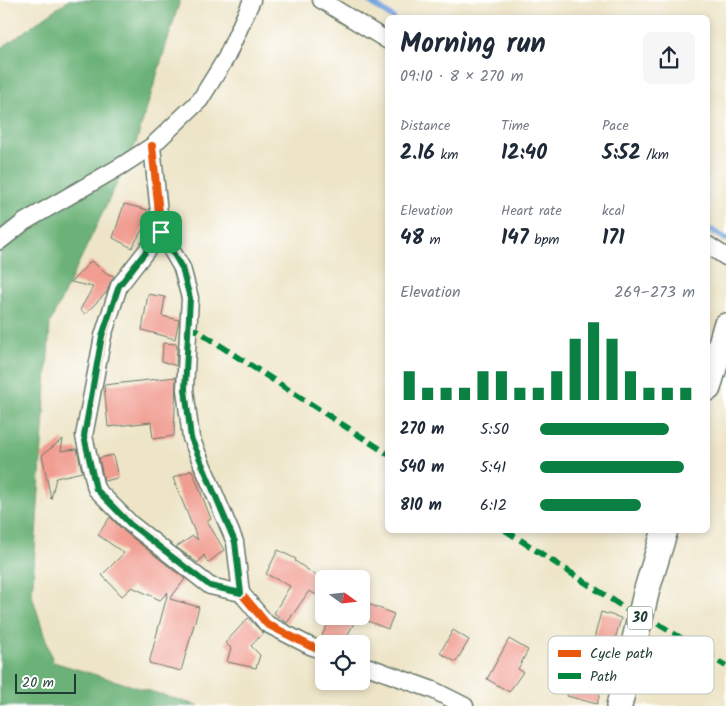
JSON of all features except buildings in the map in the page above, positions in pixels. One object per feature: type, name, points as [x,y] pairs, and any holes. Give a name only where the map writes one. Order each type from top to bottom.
[{"type":"main road","points":[[710,381],[726,326]]},
{"type":"main road","name":"30","points":[[636,636],[664,533]]},
{"type":"street","points":[[0,241],[24,222],[152,146],[200,100],[226,58],[252,0]]},
{"type":"street","points":[[321,0],[385,40]]},
{"type":"street","points":[[152,146],[161,232],[182,268],[190,298],[185,389],[191,438],[235,542],[241,593],[267,624],[315,648]]},
{"type":"street","points":[[161,232],[119,286],[102,336],[84,436],[96,489],[130,524],[210,586],[241,593]]},
{"type":"street","points":[[710,246],[726,257]]},
{"type":"street","points":[[370,667],[433,690],[464,706]]},
{"type":"green space","points":[[69,0],[180,0],[136,143],[50,323],[32,596],[53,662],[199,706],[0,706],[0,49]]},
{"type":"waterway","points":[[368,0],[389,15]]},
{"type":"waterway","points":[[710,229],[726,239]]},
{"type":"marked path","points":[[187,329],[196,330],[385,452]]},
{"type":"marked path","points":[[510,533],[640,618],[655,622],[678,636]]},
{"type":"marked path","points":[[714,659],[726,666]]},
{"type":"cycle path","points":[[152,146],[161,232],[119,286],[103,336],[84,436],[96,489],[131,524],[210,586],[241,593],[267,624],[315,648]]},
{"type":"cycle path","points":[[161,232],[182,268],[190,298],[185,389],[191,438],[235,542],[241,593]]},
{"type":"route","points":[[161,232],[182,268],[190,298],[185,389],[191,438],[235,542],[241,593],[210,586],[130,524],[96,489],[84,436],[102,336],[119,286],[161,232]]}]
